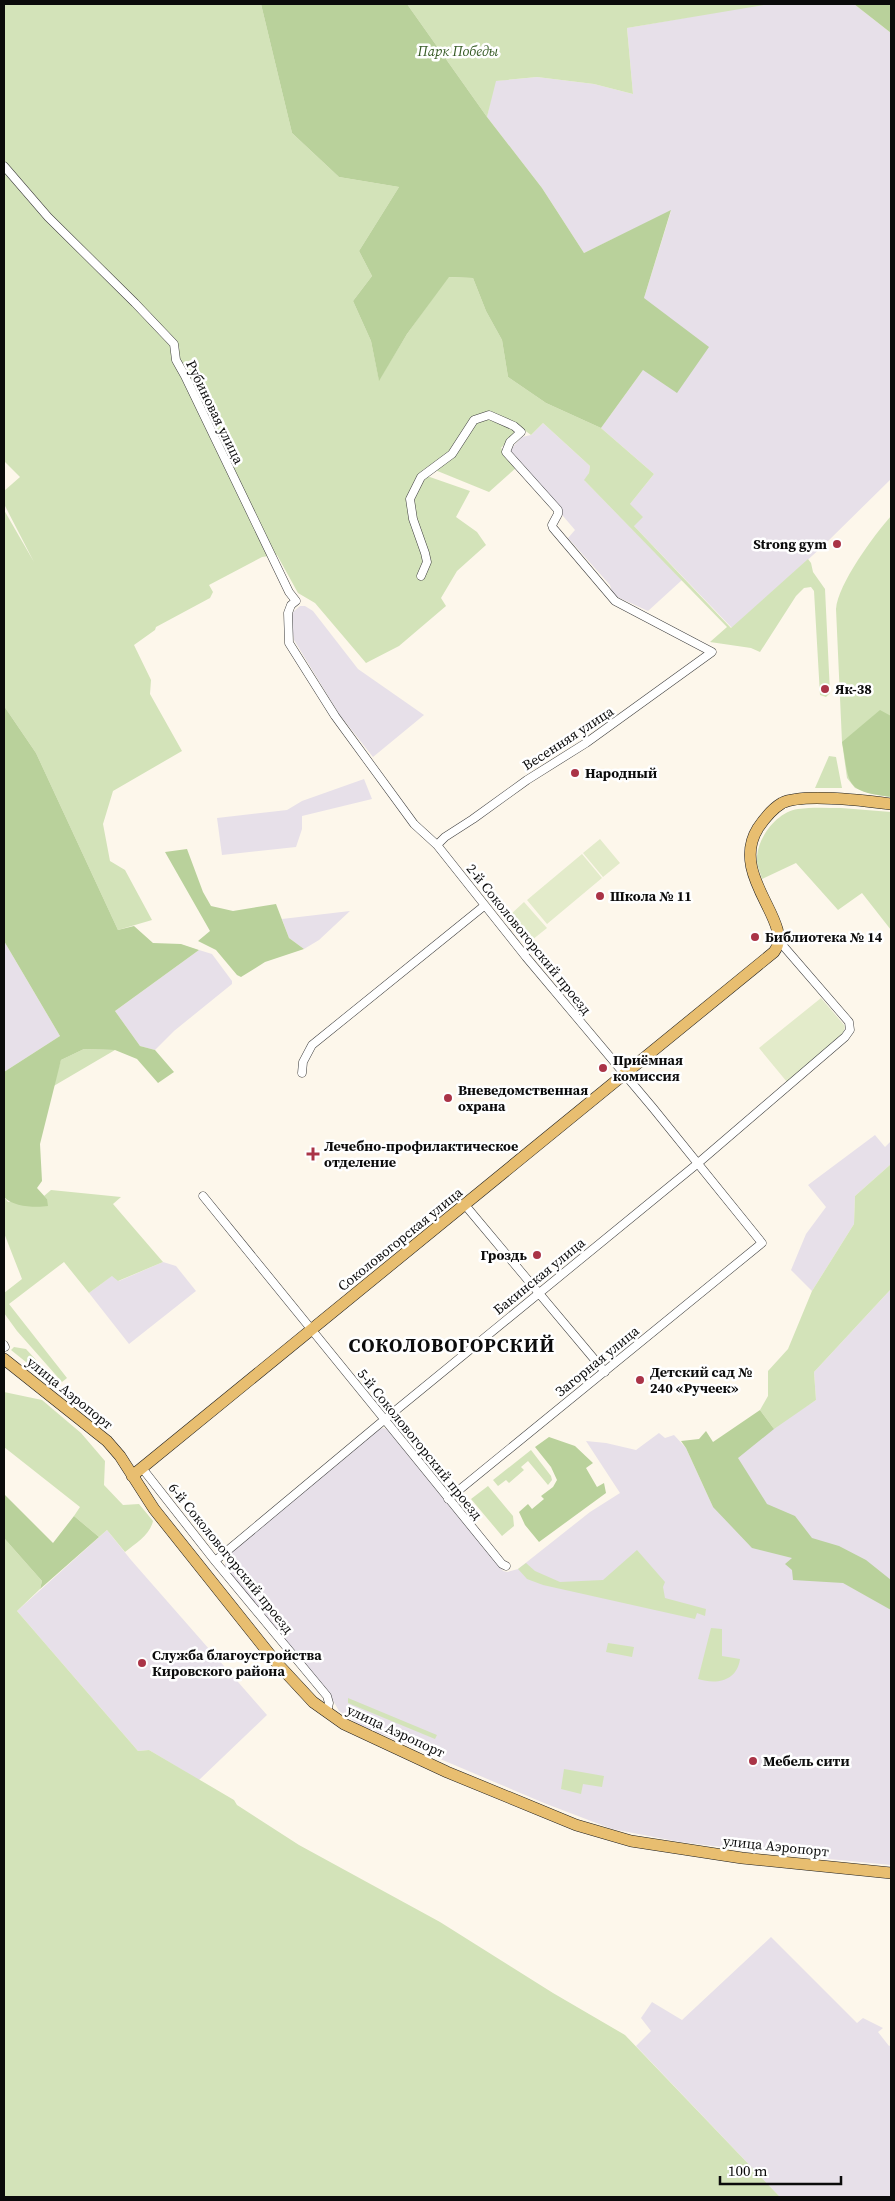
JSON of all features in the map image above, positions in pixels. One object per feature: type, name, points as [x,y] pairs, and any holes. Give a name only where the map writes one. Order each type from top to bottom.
[{"type":"main road","points":[[778,944],[776,925],[751,872],[750,855],[756,832],[769,814],[781,804],[797,800],[837,799],[891,804]]},
{"type":"main road","name":"Соколовогорская улица","points":[[132,1476],[465,1205],[778,944]]},
{"type":"main road","name":"улица Аэропорт","points":[[4,1359],[94,1428],[120,1456],[154,1509],[275,1661],[298,1688],[344,1724],[370,1738],[576,1825],[631,1841],[733,1857],[891,1873]]},
{"type":"street","name":"Рубиновая улица","points":[[4,166],[48,217],[174,344],[176,360],[289,592],[296,602],[291,605],[288,613],[289,643]]},
{"type":"street","name":"Весенняя улица","points":[[420,576],[427,562],[426,553],[413,519],[410,500],[421,477],[452,454],[474,420],[489,415],[514,426],[521,432],[510,442],[506,452],[558,510],[552,525],[616,600],[712,652],[586,743],[526,780],[445,837],[437,845]]},
{"type":"street","name":"2-й Соколовогорский проезд","points":[[289,643],[335,716],[414,824],[437,845],[484,906],[762,1243]]},
{"type":"street","points":[[302,1072],[303,1062],[312,1045],[484,906]]},
{"type":"street","name":"Бакинская улица","points":[[215,1561],[538,1293],[697,1164],[845,1037],[850,1026],[828,997],[778,944]]},
{"type":"street","name":"5-й Соколовогорский проезд","points":[[203,1196],[448,1499],[502,1564],[506,1566]]},
{"type":"street","points":[[465,1205],[604,1372]]},
{"type":"street","name":"Загорная улица","points":[[448,1499],[762,1243]]},
{"type":"street","name":"6-й Соколовогорский проезд","points":[[142,1468],[215,1561],[327,1696],[329,1703],[327,1712]]},
{"type":"shaded area","points":[[763,4],[854,4],[891,33],[891,479],[823,546],[732,628],[634,526],[630,504],[654,474],[601,428],[643,370],[644,298],[671,211],[584,253],[542,188],[487,117],[495,81],[537,77],[594,84],[633,94],[627,28]]},
{"type":"shaded area","points":[[543,423],[590,466],[585,481],[682,580],[648,611],[613,595],[610,585],[568,538],[575,530],[522,468],[510,450],[522,437],[531,435]]},
{"type":"shaded area","points":[[300,606],[305,606],[313,611],[358,669],[424,715],[373,757],[339,714],[294,640],[291,619],[293,612]]},
{"type":"shaded area","points":[[364,779],[372,799],[302,816],[302,829],[296,847],[222,855],[217,818],[287,810],[302,801]]},
{"type":"shaded area","points":[[350,911],[319,940],[304,949],[289,938],[282,919]]},
{"type":"shaded area","points":[[4,941],[60,1036],[4,1072]]},
{"type":"shaded area","points":[[199,950],[212,954],[232,981],[232,984],[174,1031],[155,1050],[140,1046],[115,1011]]},
{"type":"shaded area","points":[[875,1135],[885,1147],[891,1141],[891,1164],[855,1196],[854,1224],[812,1291],[791,1270],[806,1234],[826,1207],[808,1185]]},
{"type":"shaded area","points":[[163,1262],[176,1266],[196,1291],[129,1344],[89,1293],[113,1275],[119,1281]]},
{"type":"shaded area","points":[[891,1289],[891,1865],[680,1842],[612,1829],[544,1803],[360,1725],[339,1711],[331,1697],[225,1568],[225,1557],[378,1430],[383,1428],[387,1429],[503,1571],[507,1572],[518,1569],[590,1512],[620,1493],[586,1441],[606,1443],[636,1450],[659,1433],[665,1438],[674,1435],[686,1448],[713,1507],[731,1455],[816,1400],[814,1372]]},
{"type":"shaded area","name":"Служба благоустройства Кировского района","points":[[107,1530],[267,1715],[199,1780],[149,1750],[138,1751],[17,1611]]},
{"type":"shaded area","points":[[771,1937],[857,2023],[863,2018],[883,2028],[878,2032],[889,2046],[891,2045],[891,2197],[780,2197],[636,2046],[651,2031],[641,2018],[652,2002],[682,2020]]},
{"type":"green space","points":[[4,4],[261,4],[292,133],[339,177],[399,187],[359,251],[372,276],[353,301],[371,341],[379,380],[407,334],[448,277],[473,278],[486,311],[502,340],[508,377],[546,403],[601,428],[654,474],[630,504],[643,517],[634,526],[731,628],[808,559],[813,572],[825,589],[830,693],[826,697],[820,695],[814,591],[811,587],[804,588],[796,596],[760,652],[751,648],[710,642],[727,627],[584,480],[589,473],[590,466],[543,423],[531,435],[515,423],[478,415],[451,451],[423,470],[427,476],[470,491],[456,517],[477,532],[486,545],[457,571],[441,598],[446,606],[399,646],[366,663],[315,603],[298,593],[277,555],[262,557],[209,585],[213,592],[210,598],[156,627],[155,630],[134,645],[151,680],[150,694],[182,751],[113,791],[103,824],[110,861],[125,870],[152,920],[118,930],[36,753],[4,706],[4,510],[34,562],[4,504],[4,491],[20,477],[4,461]]},
{"type":"green space","points":[[261,4],[407,4],[487,117],[542,188],[584,253],[671,210],[644,298],[709,347],[677,393],[643,370],[601,428],[546,403],[508,377],[502,340],[486,311],[473,278],[449,277],[407,334],[379,381],[371,341],[353,301],[372,276],[359,251],[399,187],[339,177],[292,133]]},
{"type":"green space","name":"Парк Победы","points":[[407,4],[764,5],[627,28],[633,94],[594,84],[537,77],[496,81],[487,117]]},
{"type":"green space","points":[[854,4],[891,4],[891,33]]},
{"type":"green space","points":[[490,418],[514,430],[515,433],[501,448],[517,467],[489,492],[435,470],[475,423]]},
{"type":"green space","points":[[891,516],[891,797],[872,794],[855,788],[847,778],[842,742],[836,609],[838,599],[850,574],[867,547]]},
{"type":"green space","points":[[4,706],[36,753],[118,930],[134,926],[153,943],[181,944],[199,950],[115,1011],[140,1046],[155,1050],[174,1072],[158,1083],[137,1059],[115,1050],[84,1049],[61,1060],[40,1144],[42,1181],[37,1188],[47,1199],[48,1206],[43,1207],[19,1205],[4,1197],[4,1072],[60,1036],[4,941]]},
{"type":"green space","points":[[880,710],[891,716],[891,797],[864,792],[852,783],[848,776],[842,742]]},
{"type":"green space","points":[[829,756],[836,757],[842,788],[815,788]]},
{"type":"green space","points":[[841,808],[891,812],[891,930],[862,893],[838,910],[796,863],[762,879],[757,862],[758,848],[765,833],[776,820],[790,811],[798,809]]},
{"type":"green space","points":[[600,839],[620,863],[603,877],[583,853]]},
{"type":"green space","points":[[187,849],[203,892],[211,906],[233,911],[276,904],[289,938],[304,949],[265,962],[241,977],[237,975],[216,950],[198,941],[210,931],[165,852]]},
{"type":"green space","points":[[582,854],[602,878],[547,924],[527,900]]},
{"type":"green space","points":[[524,902],[547,928],[532,940],[510,915]]},
{"type":"green space","points":[[821,998],[845,1026],[843,1035],[787,1082],[759,1048]]},
{"type":"green space","points":[[84,1049],[115,1050],[52,1087],[61,1060]]},
{"type":"green space","points":[[891,1164],[891,1289],[814,1372],[816,1400],[774,1429],[760,1410],[768,1396],[768,1371],[788,1349],[812,1291],[854,1224],[855,1196]]},
{"type":"green space","points":[[51,1190],[121,1197],[113,1204],[163,1262],[118,1281],[112,1276],[89,1293],[64,1262],[9,1304],[67,1378],[62,1382],[17,1331],[4,1313],[4,1293],[22,1279],[4,1233],[4,1197],[8,1202],[47,1199],[44,1196]]},
{"type":"green space","points":[[14,1347],[26,1349],[48,1373],[57,1387],[11,1350]]},
{"type":"green space","points":[[4,1392],[42,1400],[81,1433],[105,1461],[104,1485],[123,1505],[139,1504],[153,1521],[149,1530],[142,1538],[125,1552],[107,1530],[99,1537],[74,1516],[80,1507],[4,1447]]},
{"type":"green space","points":[[760,1410],[774,1429],[738,1458],[767,1504],[795,1516],[812,1538],[839,1546],[866,1560],[891,1580],[891,1610],[843,1583],[793,1580],[792,1570],[785,1564],[792,1558],[752,1548],[713,1507],[681,1441],[699,1439],[706,1431],[713,1442]]},
{"type":"green space","points":[[549,1437],[575,1446],[593,1463],[586,1468],[597,1487],[604,1483],[606,1493],[539,1542],[525,1525],[519,1512],[528,1504],[532,1509],[544,1499],[541,1496],[553,1487],[557,1480],[551,1467],[535,1447]]},
{"type":"green space","points":[[531,1450],[551,1476],[552,1480],[548,1485],[528,1461],[521,1467],[524,1470],[509,1483],[506,1480],[498,1486],[493,1480]]},
{"type":"green space","points":[[488,1486],[513,1516],[514,1526],[502,1536],[471,1499]]},
{"type":"green space","points":[[4,1494],[53,1543],[74,1516],[99,1537],[40,1589],[42,1581],[4,1538]]},
{"type":"green space","points":[[4,1538],[42,1581],[40,1589],[17,1611],[138,1751],[149,1750],[234,1800],[237,1805],[299,1845],[440,1922],[553,1993],[625,2035],[780,2197],[4,2197]]},
{"type":"green space","points":[[637,1550],[665,1582],[663,1587],[665,1598],[706,1609],[705,1616],[697,1613],[695,1619],[543,1585],[527,1579],[518,1569],[526,1563],[535,1571],[560,1582],[603,1580]]},
{"type":"green space","points":[[711,1628],[722,1629],[722,1656],[740,1659],[735,1672],[730,1677],[725,1680],[712,1682],[698,1679]]},
{"type":"green space","points":[[608,1643],[634,1647],[632,1657],[606,1652]]},
{"type":"green space","points":[[348,1698],[437,1735],[435,1739],[348,1703]]},
{"type":"green space","points":[[564,1769],[604,1776],[602,1787],[583,1784],[581,1794],[561,1789]]},
{"type":"place","name":"Strong gym","points":[[837,544]]},
{"type":"place","name":"Як-38","points":[[825,689]]},
{"type":"place","name":"Народный","points":[[575,773]]},
{"type":"place","name":"Школа № 11","points":[[600,896]]},
{"type":"place","name":"Библиотека № 14","points":[[755,937]]},
{"type":"place","name":"Приёмная комиссия","points":[[603,1068]]},
{"type":"place","name":"Вневедомственная охрана","points":[[448,1098]]},
{"type":"place","name":"Лечебно-профилактическое отделение","points":[[313,1154]]},
{"type":"place","name":"Гроздь","points":[[537,1255]]},
{"type":"place","name":"Детский сад № 240 «Ручеек»","points":[[640,1380]]},
{"type":"place","name":"Служба благоустройства Кировского района","points":[[142,1663]]},
{"type":"place","name":"Мебель сити","points":[[753,1761]]},
{"type":"district","name":"СОКОЛОВОГОРСКИЙ","points":[[452,1345]]}]
